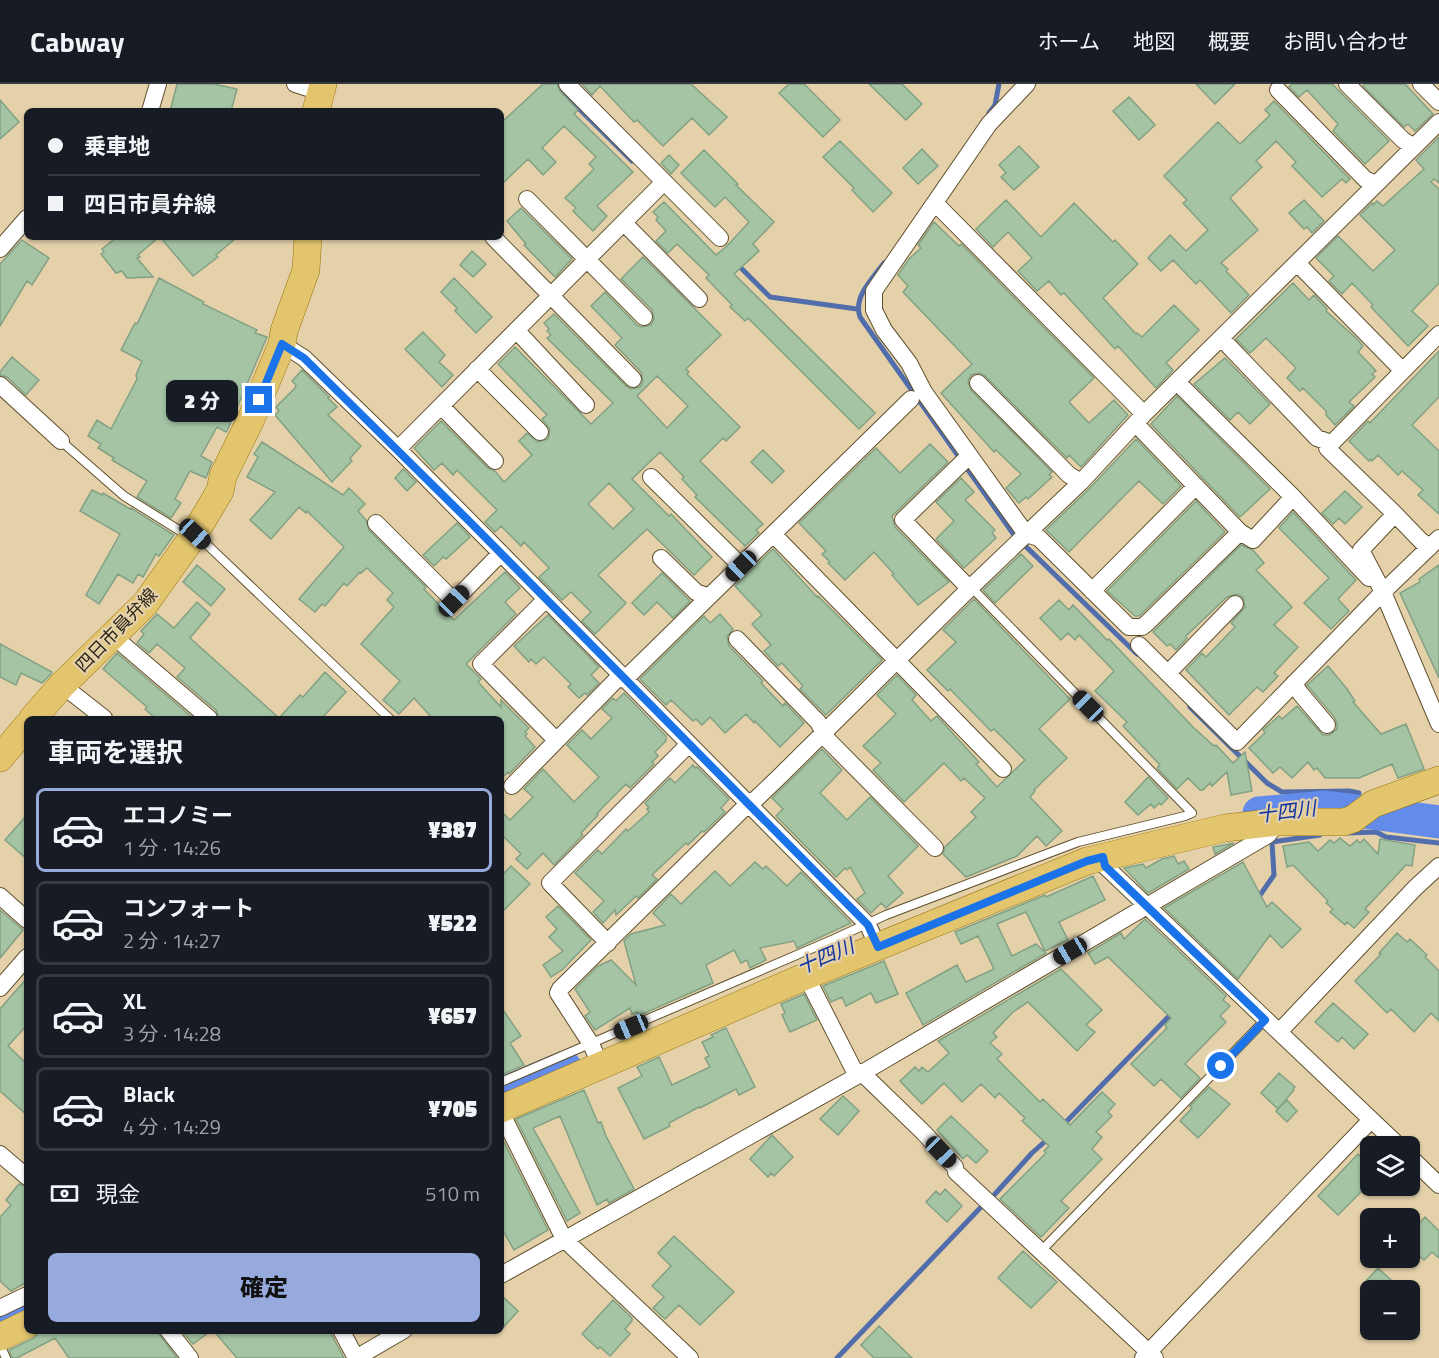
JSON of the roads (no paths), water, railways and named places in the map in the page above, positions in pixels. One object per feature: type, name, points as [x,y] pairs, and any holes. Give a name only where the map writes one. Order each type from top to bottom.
[{"type":"main road","name":"四日市員弁線","points":[[35,716],[62,685],[145,604],[194,536],[220,491],[222,476],[251,418],[282,344],[284,331],[306,270],[308,240]]},
{"type":"main road","points":[[0,758],[24,730]]},
{"type":"main road","points":[[504,1108],[595,1054],[806,976],[872,935],[1103,857],[1225,828],[1278,822],[1344,822],[1363,811],[1439,780]]},
{"type":"main road","points":[[0,1337],[24,1325]]},
{"type":"street","points":[[151,108],[158,84]]},
{"type":"street","points":[[567,84],[660,187],[720,238]]},
{"type":"street","points":[[1021,538],[965,460],[909,363],[884,330],[874,310],[874,291],[989,124],[1027,84]]},
{"type":"street","points":[[1347,84],[1403,140],[1414,147]]},
{"type":"street","points":[[1421,84],[1439,102]]},
{"type":"street","points":[[1278,90],[1365,179],[1376,184]]},
{"type":"street","points":[[595,1054],[558,993],[560,989],[1081,482],[1140,419],[1439,123]]},
{"type":"street","points":[[398,449],[660,187]]},
{"type":"street","points":[[527,200],[644,317]]},
{"type":"street","points":[[935,203],[1140,419],[1196,486],[1240,532],[1253,540],[1293,498]]},
{"type":"street","points":[[0,249],[24,221]]},
{"type":"street","points":[[624,223],[699,299]]},
{"type":"street","points":[[496,240],[633,379]]},
{"type":"street","points":[[1296,263],[1402,370]]},
{"type":"street","points":[[517,331],[586,405]]},
{"type":"street","points":[[1221,338],[1317,438],[1331,443]]},
{"type":"street","points":[[1435,543],[1421,541],[1327,448],[1402,370],[1437,338]]},
{"type":"street","points":[[282,344],[304,358],[398,449],[622,678],[749,803],[872,935]]},
{"type":"street","points":[[477,369],[540,432]]},
{"type":"street","points":[[1177,382],[1383,592]]},
{"type":"street","points":[[978,383],[1069,475],[1081,482]]},
{"type":"street","points":[[0,385],[61,441]]},
{"type":"street","points":[[512,786],[556,740],[774,535],[911,399]]},
{"type":"street","points":[[441,406],[495,461]]},
{"type":"street","points":[[965,460],[903,520],[964,583],[971,587]]},
{"type":"street","points":[[651,477],[741,566]]},
{"type":"street","points":[[1092,591],[1196,486]]},
{"type":"street","points":[[1395,514],[1361,550],[1383,592],[1439,724]]},
{"type":"street","points":[[376,523],[454,601],[501,553]]},
{"type":"street","points":[[1021,538],[1039,538],[1124,623],[1130,627],[1142,627],[1240,532]]},
{"type":"street","points":[[774,535],[1003,769]]},
{"type":"street","points":[[1139,645],[1237,742],[1383,592],[1435,543]]},
{"type":"street","points":[[662,558],[696,592],[709,597]]},
{"type":"street","points":[[546,599],[482,664],[556,740]]},
{"type":"street","points":[[1168,673],[1235,604]]},
{"type":"street","points":[[113,636],[206,716]]},
{"type":"street","points":[[737,639],[818,722],[823,734],[935,848]]},
{"type":"street","points":[[1294,684],[1327,725]]},
{"type":"street","points":[[62,685],[101,716]]},
{"type":"street","points":[[608,943],[550,883],[690,744]]},
{"type":"street","points":[[504,1273],[859,1074],[1147,907],[1268,836],[1278,822]]},
{"type":"street","points":[[1103,857],[1105,866],[1204,963],[1388,1136]]},
{"type":"street","points":[[1279,1032],[1415,888],[1439,866]]},
{"type":"street","points":[[0,896],[24,917]]},
{"type":"street","points":[[0,988],[24,960]]},
{"type":"street","points":[[806,976],[859,1074],[924,1133],[955,1167],[956,1172],[1042,1250],[1149,1356],[1371,1120]]},
{"type":"street","points":[[504,1116],[564,1239],[690,1358]]},
{"type":"street","points":[[0,1154],[24,1174]]},
{"type":"street","points":[[1420,1167],[1439,1185]]},
{"type":"street","points":[[0,1308],[24,1296]]},
{"type":"street","points":[[171,1334],[190,1358]]},
{"type":"street","points":[[343,1334],[356,1358],[397,1334]]},
{"type":"lane","points":[[61,441],[124,496],[194,536],[387,716]]},
{"type":"lane","points":[[504,1081],[595,1054],[834,939],[872,935],[1078,842],[1192,813],[971,587]]},
{"type":"lane","points":[[1042,1250],[1265,1020]]},
{"type":"lane","points":[[0,1345],[6,1358]]},
{"type":"waterway","points":[[554,84],[632,161]]},
{"type":"waterway","points":[[989,113],[995,105],[999,84]]},
{"type":"waterway","points":[[884,263],[861,295],[860,317],[1014,535],[1137,654]]},
{"type":"waterway","points":[[737,264],[770,297],[857,309]]},
{"type":"waterway","points":[[1190,707],[1267,783],[1282,792],[1349,791],[1359,793]]},
{"type":"waterway","name":"十四川","points":[[1259,813],[1326,807],[1439,822]]},
{"type":"waterway","name":"十四川","points":[[1398,811],[1416,819]]},
{"type":"waterway","points":[[1347,833],[1376,832],[1386,837],[1439,843]]},
{"type":"waterway","points":[[1256,901],[1274,875],[1272,842],[1320,835]]},
{"type":"waterway","points":[[1063,1125],[1174,1011]]},
{"type":"waterway","name":"十四川","points":[[504,1093],[565,1067]]},
{"type":"waterway","points":[[995,1194],[1032,1153],[1050,1137]]},
{"type":"waterway","points":[[837,1358],[983,1205]]},
{"type":"waterway","name":"十四川","points":[[0,1321],[24,1309]]}]
